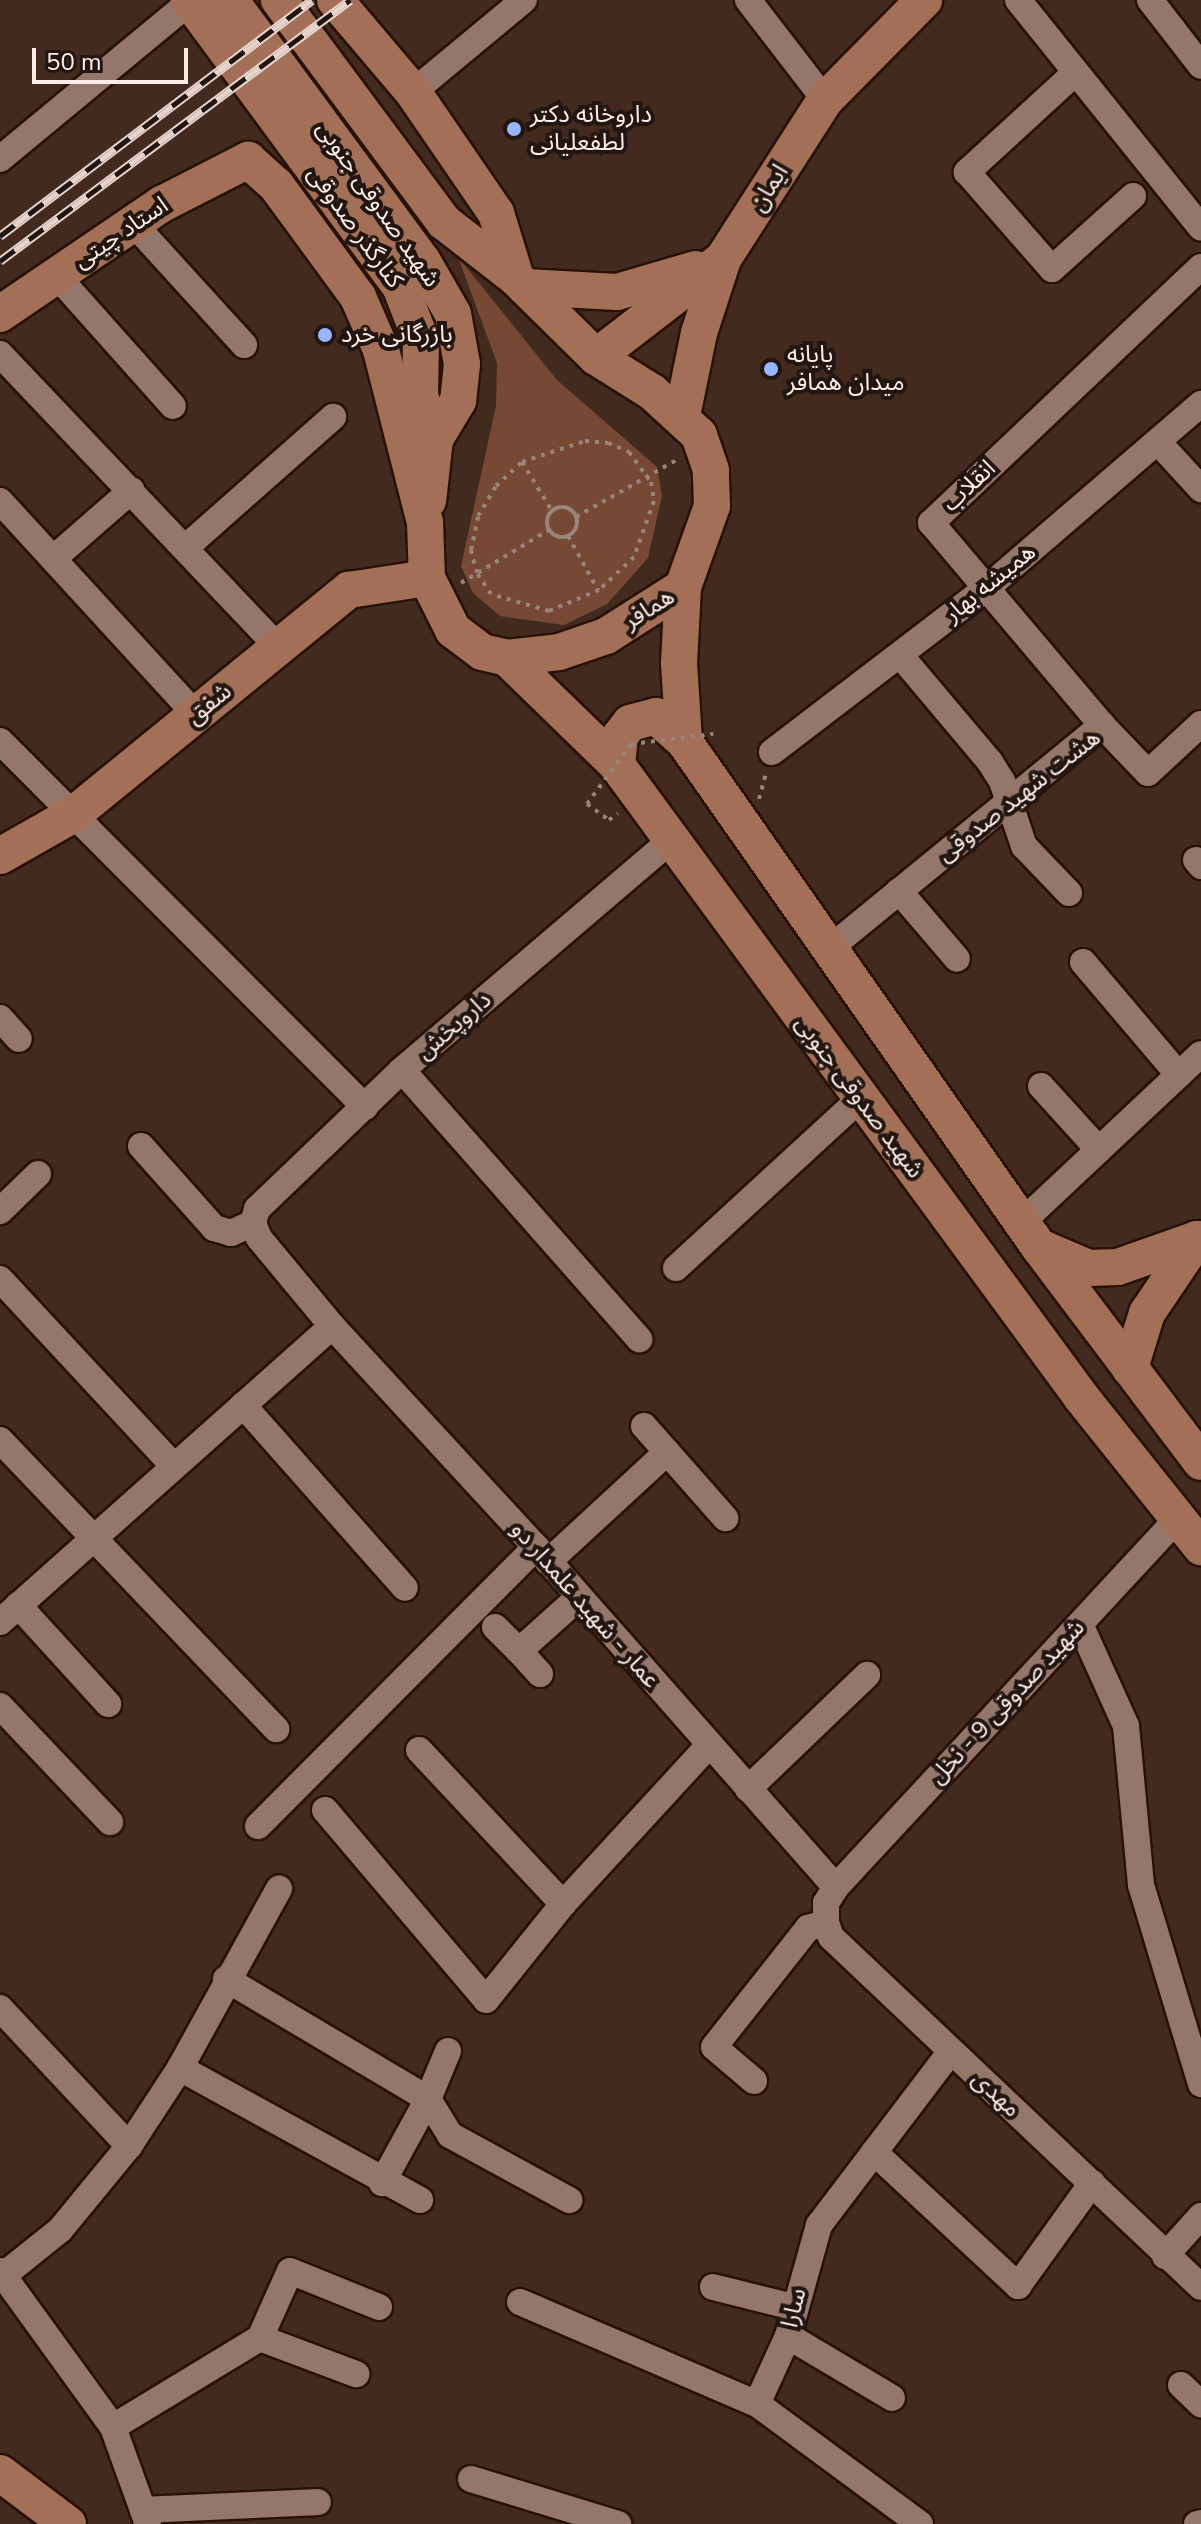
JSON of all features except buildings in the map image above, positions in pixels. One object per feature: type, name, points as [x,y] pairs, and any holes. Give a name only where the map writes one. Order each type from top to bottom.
[{"type":"main road","name":"شهید صدوقی جنوبی","points":[[230,0],[422,260],[453,314],[462,364],[458,401],[435,439],[425,522]]},
{"type":"main road","name":"شهید صدوقی جنوبی","points":[[279,0],[444,222],[521,282],[596,357]]},
{"type":"main road","points":[[335,0],[413,92],[496,213],[521,282],[617,292],[723,259]]},
{"type":"main road","name":"ایمان","points":[[596,357],[723,259],[825,100],[924,0]]},
{"type":"main road","name":"کنارگذر صدوقی","points":[[190,1],[271,117],[400,286],[421,340],[420,396],[435,439]]},
{"type":"main road","points":[[271,117],[248,160],[276,185],[358,297],[381,350],[425,522]]},
{"type":"main road","name":"استاد چیتی","points":[[0,314],[133,223],[248,160]]},
{"type":"main road","points":[[682,416],[699,333],[723,259]]},
{"type":"main road","name":"همافر","points":[[425,522],[432,588],[453,630],[482,652],[507,658],[559,652],[606,636],[683,587],[712,506],[711,470],[703,447],[682,416],[596,357]]},
{"type":"main road","points":[[683,587],[679,663],[699,737],[741,821],[1030,1234],[1201,1462]]},
{"type":"main road","name":"شفق","points":[[0,856],[74,814],[349,590],[432,588]]},
{"type":"main road","name":"شهید صدوقی جنوبی","points":[[507,658],[617,765],[669,842],[1074,1387],[1201,1547]]},
{"type":"main road","points":[[617,765],[620,736],[630,723],[656,716],[699,737]]},
{"type":"main road","points":[[1030,1234],[1089,1268],[1118,1267],[1199,1237]]},
{"type":"main road","points":[[1130,1368],[1147,1313],[1199,1237]]},
{"type":"main road","points":[[0,2473],[68,2524]]},
{"type":"street","points":[[413,92],[524,0]]},
{"type":"street","points":[[748,0],[825,100]]},
{"type":"street","points":[[1018,0],[1201,228]]},
{"type":"street","points":[[1150,0],[1201,66]]},
{"type":"street","points":[[0,159],[190,1]]},
{"type":"street","points":[[1075,73],[967,172],[1052,269],[1133,196]]},
{"type":"street","points":[[133,223],[244,345]]},
{"type":"street","name":"انقلاب","points":[[1102,725],[931,523],[1201,267]]},
{"type":"street","points":[[57,276],[173,406]]},
{"type":"street","points":[[0,354],[278,647]]},
{"type":"street","name":"همیشه بهار","points":[[772,752],[988,587],[1201,404]]},
{"type":"street","points":[[185,548],[333,417]]},
{"type":"street","points":[[1158,442],[1201,489]]},
{"type":"street","points":[[54,558],[132,490]]},
{"type":"street","points":[[0,501],[195,714]]},
{"type":"street","points":[[900,655],[990,762],[1009,801],[1024,846],[1069,893]]},
{"type":"street","name":"هشت شهید صدوقی","points":[[830,948],[1102,725],[1148,773],[1199,730]]},
{"type":"street","points":[[0,741],[365,1107]]},
{"type":"street","name":"داروپخش","points":[[253,1223],[257,1209],[402,1070],[669,842]]},
{"type":"street","points":[[899,891],[957,959]]},
{"type":"street","points":[[1083,962],[1179,1075]]},
{"type":"street","points":[[0,1018],[19,1039]]},
{"type":"street","points":[[1030,1234],[1099,1150],[1201,1054]]},
{"type":"street","points":[[402,1070],[639,1339]]},
{"type":"street","points":[[1041,1086],[1099,1150]]},
{"type":"street","points":[[676,1268],[860,1099]]},
{"type":"street","points":[[141,1146],[214,1228],[231,1233],[253,1223]]},
{"type":"street","points":[[0,1211],[38,1174]]},
{"type":"street","name":"عمار - شهید علمدار دو","points":[[253,1223],[259,1238],[332,1326],[542,1554],[836,1887]]},
{"type":"street","points":[[0,1279],[174,1466]]},
{"type":"street","points":[[108,1704],[9,1614],[332,1326]]},
{"type":"street","points":[[243,1405],[405,1588]]},
{"type":"street","points":[[644,1426],[725,1518]]},
{"type":"street","points":[[0,1440],[276,1729]]},
{"type":"street","points":[[258,1826],[542,1554],[667,1452]]},
{"type":"street","name":"شهید صدوقی 9 - نخل","points":[[836,1887],[1178,1518]]},
{"type":"street","points":[[519,1651],[578,1598]]},
{"type":"street","points":[[1080,1624],[1126,1726],[1141,1885],[1201,2084]]},
{"type":"street","points":[[495,1627],[540,1674]]},
{"type":"street","points":[[748,1789],[867,1675]]},
{"type":"street","points":[[0,1706],[110,1822]]},
{"type":"street","points":[[325,1810],[486,2000],[563,1904],[709,1745]]},
{"type":"street","points":[[419,1750],[563,1904]]},
{"type":"street","points":[[754,2081],[714,2047],[808,1928],[826,1923],[826,1903],[836,1887]]},
{"type":"street","points":[[279,1889],[226,1979],[180,2068],[129,2146],[60,2230],[1,2275],[113,2427],[145,2517],[318,2502]]},
{"type":"street","name":"مهدی","points":[[826,1923],[831,1937],[1201,2287]]},
{"type":"street","points":[[226,1979],[428,2099],[450,2135],[569,2200]]},
{"type":"street","points":[[0,2008],[129,2146]]},
{"type":"street","points":[[382,2183],[428,2099],[448,2051]]},
{"type":"street","name":"سارا","points":[[757,2404],[788,2336],[793,2307],[819,2225],[951,2051]]},
{"type":"street","points":[[180,2068],[382,2183],[420,2200]]},
{"type":"street","points":[[874,2152],[1018,2286],[1092,2183]]},
{"type":"street","points":[[1165,2256],[1201,2216]]},
{"type":"street","points":[[113,2427],[260,2338],[290,2271],[379,2307]]},
{"type":"street","points":[[713,2287],[793,2307]]},
{"type":"street","points":[[520,2302],[757,2404],[920,2524]]},
{"type":"street","points":[[788,2336],[892,2398]]},
{"type":"street","points":[[260,2338],[356,2374]]},
{"type":"street","points":[[1181,2385],[1201,2404]]},
{"type":"street","points":[[471,2479],[560,2515],[618,2524]]},
{"type":"path","points":[[585,441],[608,443],[629,452],[647,475],[654,501],[646,534],[634,557],[599,590],[549,611],[491,594],[477,573],[471,550],[478,516],[496,486],[522,462],[585,441]]},
{"type":"path","points":[[568,536],[576,517],[647,475],[703,447]]},
{"type":"path","points":[[522,462],[552,511],[549,530]]},
{"type":"path","points":[[552,511],[565,508],[576,517]]},
{"type":"path","points":[[432,588],[477,573],[549,530],[568,536],[599,590]]},
{"type":"path","points":[[609,820],[587,804],[631,744],[699,737]]},
{"type":"path","points":[[741,821],[756,811],[772,752]]},
{"type":"shaded area","points":[[458,257],[557,380],[657,467],[662,496],[648,558],[607,604],[564,625],[500,616],[473,593],[461,566],[496,406],[497,363]]},
{"type":"railway","points":[[0,236],[312,0]]},
{"type":"railway","points":[[0,261],[350,0]]},
{"type":"place","name":"داروخانه دکتر لطفعلیانی","points":[[514,129]]},
{"type":"place","name":"بازرگانی خرد","points":[[325,335]]},
{"type":"place","name":"پایانه میدان همافر","points":[[771,369]]}]
